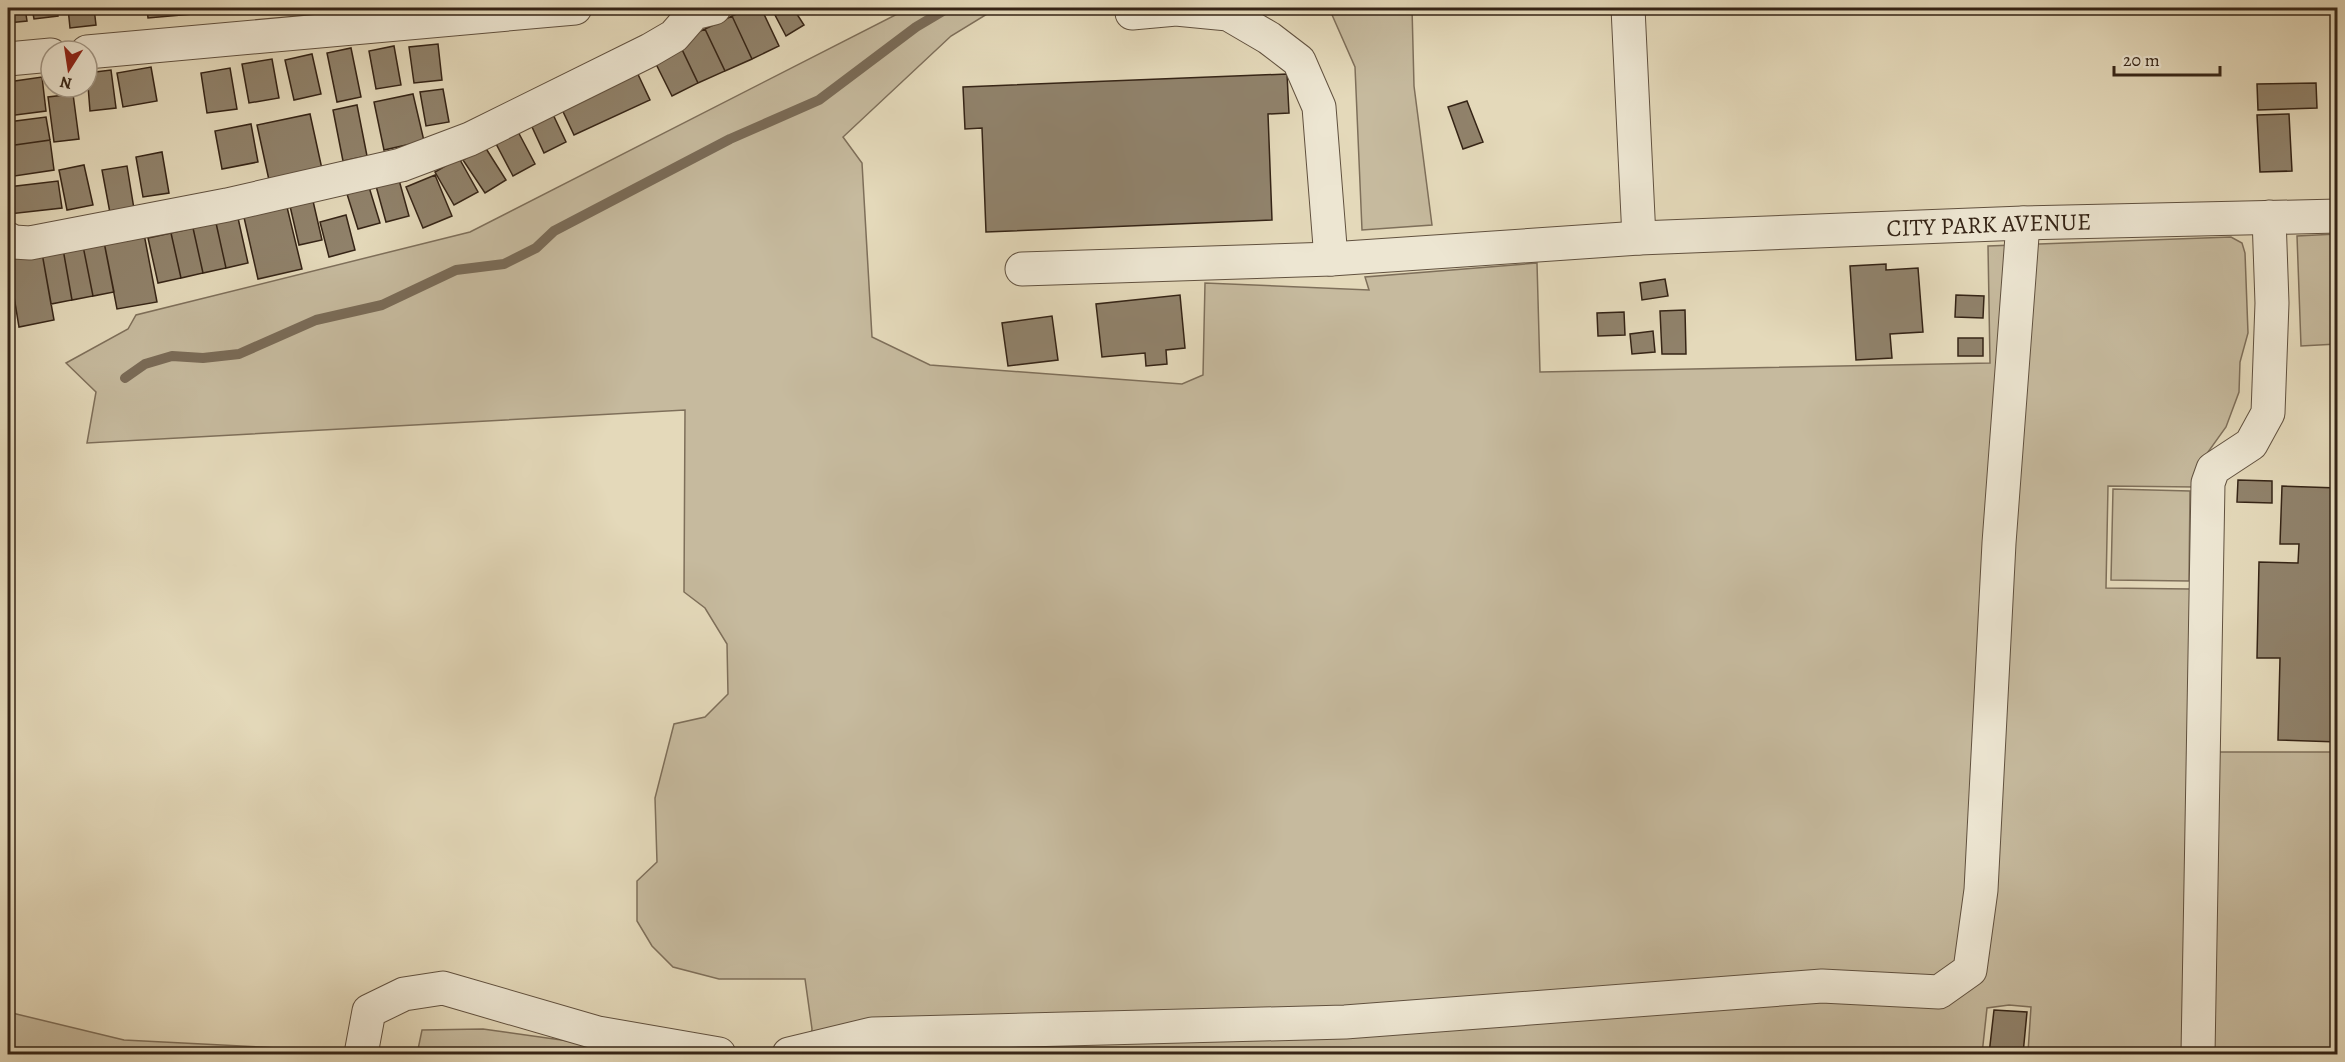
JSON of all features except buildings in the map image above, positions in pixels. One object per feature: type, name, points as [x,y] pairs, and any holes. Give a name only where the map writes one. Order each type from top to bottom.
[{"type":"street","points":[[99,51],[575,8]]},
{"type":"street","points":[[1628,8],[1639,238]]},
{"type":"street","points":[[8,238],[14,242],[30,243],[238,203],[401,165],[470,140],[650,50],[674,36],[696,9]]},
{"type":"street","points":[[1132,12],[1176,9],[1228,14],[1269,38],[1299,61],[1319,107],[1331,260]]},
{"type":"street","points":[[8,59],[39,56]]},
{"type":"street","name":"CITY PARK AVENUE","points":[[1022,269],[1331,260],[1639,238],[2023,223],[2337,216]]},
{"type":"street","points":[[2198,1054],[2208,483],[2213,469],[2251,444],[2268,413],[2272,303],[2269,217]]},
{"type":"street","points":[[789,1054],[872,1035],[1345,1022],[1822,986],[1939,992],[1970,970],[1981,890],[1999,543],[2023,223]]},
{"type":"street","points":[[361,1054],[369,1011],[404,994],[442,988],[598,1033],[719,1054]]},
{"type":"shaded area","points":[[909,8],[997,8],[951,36],[843,137],[862,163],[872,337],[930,365],[1182,384],[1203,375],[1205,283],[1369,290],[1365,277],[1537,263],[1540,372],[1990,363],[1988,246],[2231,237],[2242,243],[2245,253],[2248,333],[2240,362],[2239,392],[2226,427],[2208,452],[2196,487],[2108,486],[2106,588],[2190,589],[2216,752],[2337,752],[2337,1054],[2028,1052],[2031,1007],[2009,1005],[1987,1008],[1982,1054],[1045,1054],[908,1045],[906,1054],[809,1054],[812,1029],[805,979],[719,979],[673,967],[652,946],[637,921],[637,881],[657,862],[655,798],[674,724],[705,717],[728,694],[727,644],[705,608],[684,592],[685,410],[87,443],[96,392],[66,363],[128,329],[136,315],[470,232]]},
{"type":"shaded area","points":[[1329,8],[1412,8],[1414,86],[1432,225],[1362,230],[1355,67]]},
{"type":"shaded area","points":[[2337,234],[2337,344],[2301,346],[2297,236]]},
{"type":"shaded area","points":[[2113,489],[2190,491],[2189,581],[2111,580]]},
{"type":"shaded area","points":[[8,1012],[124,1040],[395,1054],[8,1054]]},
{"type":"shaded area","points":[[483,1029],[597,1045],[635,1054],[417,1054],[422,1030]]},
{"type":"waterway","points":[[125,378],[145,364],[172,356],[203,358],[239,354],[316,320],[382,305],[456,270],[504,264],[536,248],[554,231],[730,139],[819,100],[916,27],[948,8]]}]
